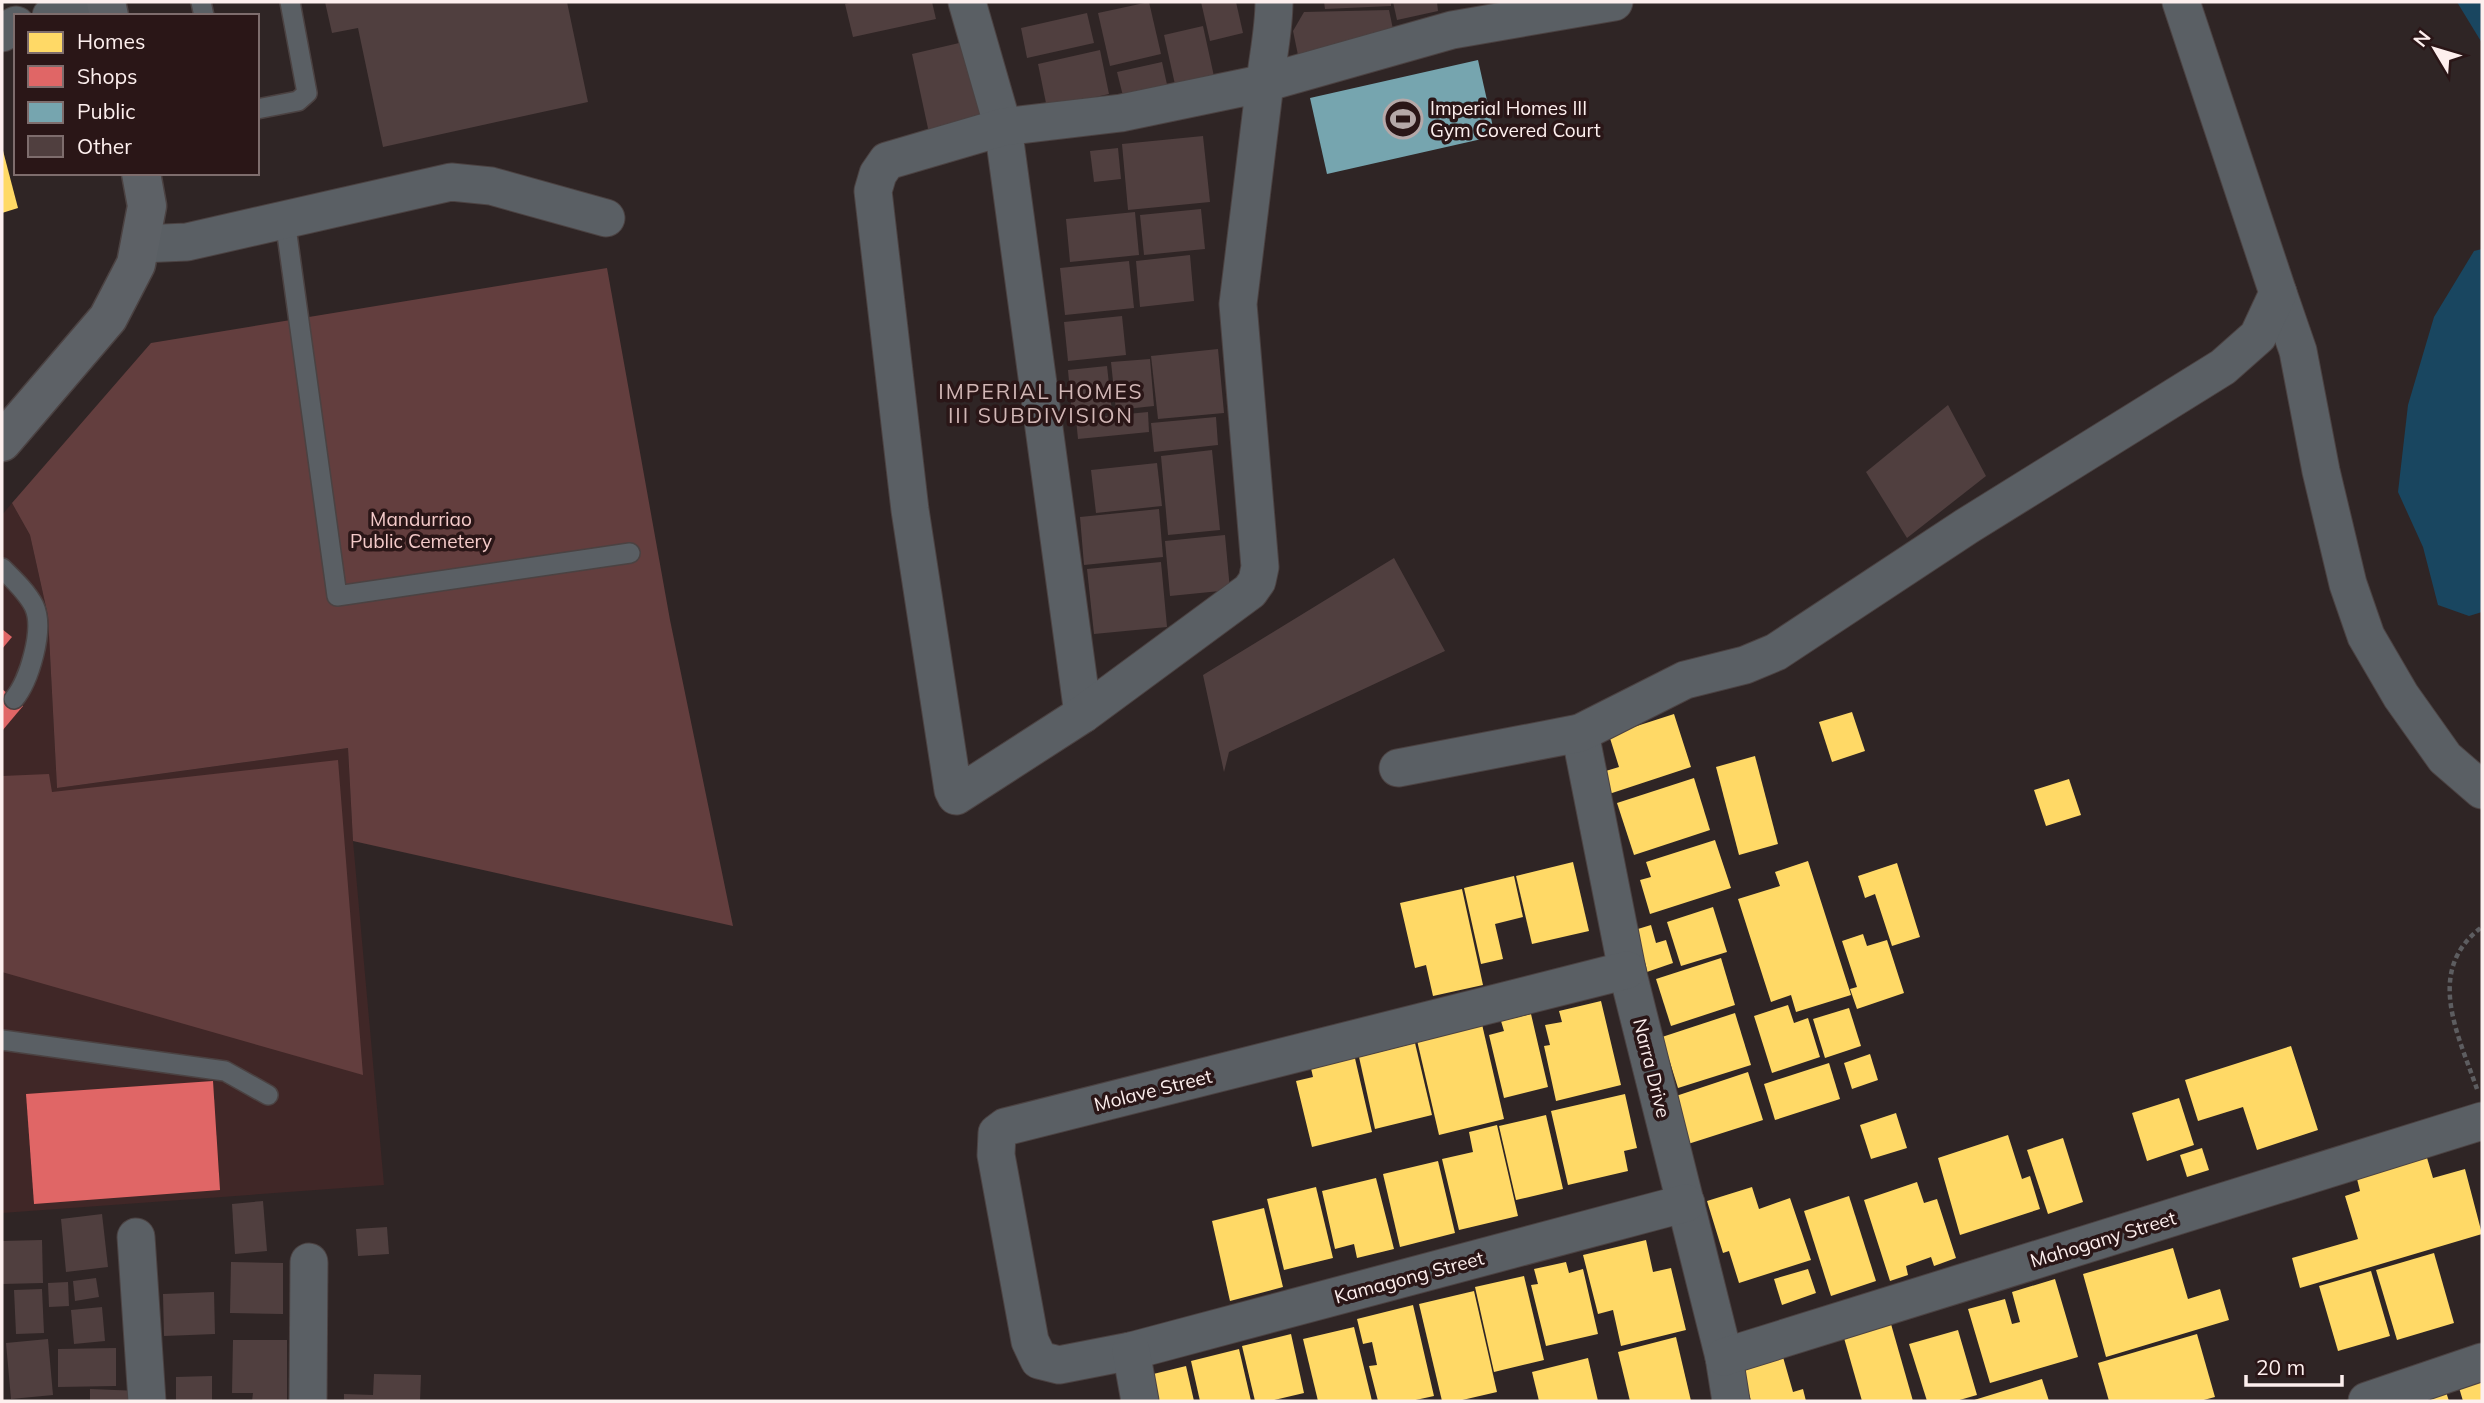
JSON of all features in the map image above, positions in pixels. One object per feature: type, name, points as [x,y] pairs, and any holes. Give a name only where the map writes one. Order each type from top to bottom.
[{"type":"main road","points":[[2,442],[108,318],[136,264],[147,206],[141,175]]},
{"type":"street","points":[[59,14],[106,2]]},
{"type":"street","points":[[967,2],[1003,127],[1083,715]]},
{"type":"street","points":[[1274,2],[1265,83],[1238,304],[1260,567],[1257,581],[1250,591],[1083,715],[956,796],[910,510],[873,191],[878,174],[887,161],[1003,127],[1121,113],[1265,83],[1449,16],[1614,2]]},
{"type":"street","points":[[2181,2],[2298,351],[2321,471],[2348,584],[2367,636],[2401,696],[2445,758],[2482,790]]},
{"type":"street","points":[[140,244],[187,242],[451,183],[491,186],[606,218]]},
{"type":"street","points":[[1398,768],[1580,733],[1685,680],[1745,664],[1776,652],[1967,526],[2223,366],[2258,336],[2277,293]]},
{"type":"street","name":"Narra Drive","points":[[1580,733],[1627,970],[1724,1357],[1731,1401]]},
{"type":"street","name":"Molave Street","points":[[1131,1351],[1059,1365],[1039,1360],[1030,1341],[996,1155],[997,1133],[1005,1127],[1627,970]]},
{"type":"street","name":"Mahogany Street","points":[[1724,1357],[2480,1107]]},
{"type":"street","name":"Kamagong Street","points":[[1131,1351],[1686,1203]]},
{"type":"street","points":[[136,1237],[147,1401]]},
{"type":"street","points":[[308,1401],[309,1262]]},
{"type":"street","points":[[1131,1351],[1140,1401]]},
{"type":"street","points":[[2367,1401],[2482,1362]]},
{"type":"lane","points":[[259,109],[298,101],[307,93],[290,2]]},
{"type":"lane","points":[[285,220],[337,596],[630,553]]},
{"type":"lane","points":[[2,568],[35,607],[37,624],[26,685],[14,699]]},
{"type":"lane","points":[[2,1040],[225,1071],[268,1095]]},
{"type":"path","points":[[2480,1107],[2454,1023],[2449,982],[2453,961],[2465,940],[2482,927]]},
{"type":"shaded area","points":[[12,503],[30,535],[48,616],[57,788],[348,748],[353,841],[384,1185],[2,1213],[2,515]]},
{"type":"green space","name":"Mandurriao Public Cemetery","points":[[607,268],[670,620],[733,926],[353,841],[348,748],[57,788],[48,616],[30,535],[12,503],[151,343]]},
{"type":"green space","points":[[338,760],[363,1075],[2,972],[2,776],[49,774],[52,792]]},
{"type":"water","points":[[2457,2],[2482,2],[2482,43]]},
{"type":"water","points":[[2482,249],[2482,612],[2469,616],[2438,605],[2423,547],[2398,492],[2408,405],[2434,317],[2474,251]]},
{"type":"building: Homes","points":[[2,147],[18,208],[2,213]]},
{"type":"building: Homes","points":[[1852,712],[1865,751],[1832,762],[1819,722]]},
{"type":"building: Homes","points":[[1674,714],[1691,767],[1606,795],[1599,773],[1619,767],[1609,735]]},
{"type":"building: Homes","points":[[1755,756],[1778,844],[1739,855],[1716,767]]},
{"type":"building: Homes","points":[[1694,778],[1710,830],[1634,855],[1617,803]]},
{"type":"building: Homes","points":[[2069,779],[2081,815],[2046,826],[2034,790]]},
{"type":"building: Homes","points":[[1715,840],[1731,888],[1650,914],[1640,880],[1651,877],[1646,862]]},
{"type":"building: Homes","points":[[1808,861],[1851,995],[1796,1012],[1791,995],[1771,1002],[1738,899],[1780,886],[1775,872]]},
{"type":"building: Homes","points":[[1573,862],[1589,931],[1532,944],[1516,876]]},
{"type":"building: Homes","points":[[1897,863],[1920,937],[1892,946],[1875,894],[1865,898],[1858,876]]},
{"type":"building: Homes","points":[[1514,876],[1523,917],[1495,924],[1503,959],[1481,964],[1464,888]]},
{"type":"building: Homes","points":[[1462,889],[1483,985],[1433,996],[1426,965],[1415,968],[1400,903]]},
{"type":"building: Homes","points":[[1713,907],[1727,952],[1681,966],[1667,922]]},
{"type":"building: Homes","points":[[1651,925],[1656,943],[1666,940],[1673,963],[1641,974],[1628,932]]},
{"type":"building: Homes","points":[[1863,934],[1867,946],[1887,940],[1904,993],[1857,1009],[1850,989],[1857,987],[1842,941]]},
{"type":"building: Homes","points":[[1721,958],[1735,1005],[1671,1026],[1656,979]]},
{"type":"building: Homes","points":[[1601,1001],[1621,1085],[1556,1101],[1544,1046],[1550,1045],[1545,1025],[1562,1022],[1559,1011]]},
{"type":"building: Homes","points":[[1788,1005],[1794,1023],[1808,1018],[1820,1057],[1772,1073],[1754,1016]]},
{"type":"building: Homes","points":[[1849,1008],[1861,1046],[1825,1058],[1813,1019]]},
{"type":"building: Homes","points":[[1735,1013],[1751,1065],[1678,1088],[1662,1037]]},
{"type":"building: Homes","points":[[1531,1014],[1548,1087],[1504,1098],[1489,1035],[1504,1031],[1501,1021]]},
{"type":"building: Homes","points":[[1481,1020],[1504,1119],[1439,1135],[1416,1036]]},
{"type":"building: Homes","points":[[1415,1043],[1432,1115],[1375,1129],[1359,1057]]},
{"type":"building: Homes","points":[[2291,1046],[2318,1130],[2257,1150],[2243,1107],[2198,1121],[2185,1080]]},
{"type":"building: Homes","points":[[1354,1054],[1372,1132],[1312,1147],[1296,1081],[1313,1077],[1310,1064]]},
{"type":"building: Homes","points":[[1870,1054],[1878,1080],[1852,1089],[1844,1063]]},
{"type":"building: Homes","points":[[1829,1063],[1840,1099],[1775,1120],[1764,1084]]},
{"type":"building: Homes","points":[[1748,1072],[1763,1120],[1688,1144],[1673,1097]]},
{"type":"building: Homes","points":[[1625,1094],[1637,1148],[1624,1151],[1628,1171],[1568,1185],[1551,1111]]},
{"type":"building: Homes","points":[[2179,1098],[2194,1145],[2147,1161],[2132,1113]]},
{"type":"building: Homes","points":[[1896,1113],[1907,1148],[1871,1159],[1860,1125]]},
{"type":"building: Homes","points":[[1546,1115],[1563,1189],[1516,1200],[1499,1126]]},
{"type":"building: Homes","points":[[1497,1125],[1518,1216],[1459,1230],[1442,1159],[1473,1152],[1469,1132]]},
{"type":"building: Homes","points":[[2008,1135],[2022,1179],[2030,1176],[2040,1209],[1960,1235],[1938,1158]]},
{"type":"building: Homes","points":[[2063,1138],[2083,1202],[2048,1214],[2027,1150]]},
{"type":"building: Homes","points":[[2202,1148],[2209,1170],[2187,1177],[2180,1155]]},
{"type":"building: Homes","points":[[2425,1151],[2433,1178],[2465,1169],[2482,1234],[2300,1288],[2292,1258],[2358,1239],[2345,1196],[2360,1191],[2355,1171]]},
{"type":"building: Homes","points":[[1438,1161],[1455,1233],[1400,1247],[1383,1174]]},
{"type":"building: Homes","points":[[1376,1178],[1394,1249],[1357,1258],[1354,1244],[1335,1249],[1322,1191]]},
{"type":"building: Homes","points":[[1917,1182],[1924,1203],[1937,1199],[1956,1258],[1934,1266],[1931,1257],[1906,1266],[1908,1275],[1890,1281],[1864,1200]]},
{"type":"building: Homes","points":[[1316,1187],[1333,1258],[1284,1270],[1267,1199]]},
{"type":"building: Homes","points":[[1752,1187],[1759,1209],[1790,1198],[1811,1260],[1739,1283],[1729,1251],[1723,1253],[1707,1201]]},
{"type":"building: Homes","points":[[1849,1196],[1876,1281],[1831,1296],[1804,1211]]},
{"type":"building: Homes","points":[[1264,1208],[1283,1287],[1230,1301],[1212,1221]]},
{"type":"building: Homes","points":[[1646,1240],[1653,1272],[1671,1268],[1686,1330],[1621,1346],[1613,1310],[1598,1314],[1583,1255]]},
{"type":"building: Homes","points":[[2173,1248],[2188,1299],[2220,1289],[2229,1320],[2106,1357],[2083,1274]]},
{"type":"building: Homes","points":[[2434,1253],[2454,1323],[2397,1340],[2376,1270]]},
{"type":"building: Homes","points":[[1566,1262],[1569,1273],[1583,1269],[1598,1334],[1546,1346],[1531,1285],[1538,1284],[1534,1269]]},
{"type":"building: Homes","points":[[1808,1269],[1816,1293],[1782,1305],[1774,1279]]},
{"type":"building: Homes","points":[[2371,1271],[2390,1336],[2338,1351],[2319,1286]]},
{"type":"building: Homes","points":[[1524,1276],[1544,1360],[1494,1372],[1475,1287]]},
{"type":"building: Homes","points":[[2055,1279],[2078,1357],[1990,1383],[1968,1309],[2005,1299],[2012,1324],[2020,1322],[2012,1292]]},
{"type":"building: Homes","points":[[1474,1291],[1497,1392],[1458,1401],[1442,1401],[1419,1304]]},
{"type":"building: Homes","points":[[1413,1305],[1434,1396],[1411,1401],[1378,1401],[1369,1366],[1377,1365],[1372,1342],[1363,1344],[1357,1319]]},
{"type":"building: Homes","points":[[1891,1324],[1913,1401],[1862,1401],[1844,1338]]},
{"type":"building: Homes","points":[[1354,1327],[1372,1401],[1318,1401],[1303,1339]]},
{"type":"building: Homes","points":[[1958,1330],[1977,1395],[1956,1401],[1927,1401],[1909,1344]]},
{"type":"building: Homes","points":[[1291,1334],[1304,1393],[1270,1401],[1255,1401],[1242,1346]]},
{"type":"building: Homes","points":[[2197,1334],[2215,1397],[2200,1401],[2109,1401],[2098,1363]]},
{"type":"building: Homes","points":[[1676,1337],[1691,1401],[1630,1401],[1618,1352]]},
{"type":"building: Homes","points":[[1239,1349],[1251,1401],[1200,1401],[1191,1361]]},
{"type":"building: Homes","points":[[1781,1350],[1793,1392],[1803,1389],[1806,1401],[1751,1401],[1740,1362]]},
{"type":"building: Homes","points":[[1588,1358],[1598,1401],[1539,1401],[1532,1372]]},
{"type":"building: Homes","points":[[1186,1366],[1194,1401],[1147,1401],[1141,1377]]},
{"type":"building: Homes","points":[[2482,1373],[2482,1401],[2463,1401],[2457,1381]]},
{"type":"building: Homes","points":[[2042,1379],[2049,1401],[1971,1401]]},
{"type":"building: Homes","points":[[2443,1383],[2449,1401],[2388,1401]]},
{"type":"building: Shops","points":[[2,629],[12,637],[2,649]]},
{"type":"building: Shops","points":[[2,689],[23,706],[2,731]]},
{"type":"building: Shops","points":[[213,1081],[220,1190],[34,1204],[26,1094]]},
{"type":"building: Public","points":[[1478,60],[1495,136],[1327,174],[1310,98]]},
{"type":"building: Other","points":[[325,2],[567,2],[588,102],[383,147],[358,28],[332,33]]},
{"type":"building: Other","points":[[932,2],[936,19],[853,37],[845,4]]},
{"type":"building: Other","points":[[1149,2],[1161,54],[1110,66],[1098,13]]},
{"type":"building: Other","points":[[1201,2],[1236,2],[1243,33],[1210,41]]},
{"type":"building: Other","points":[[1324,2],[1391,2],[1391,6],[1325,9]]},
{"type":"building: Other","points":[[1393,2],[1437,2],[1438,11],[1397,20]]},
{"type":"building: Other","points":[[1389,10],[1394,34],[1298,55],[1293,31],[1304,12]]},
{"type":"building: Other","points":[[1087,13],[1094,43],[1027,58],[1021,28]]},
{"type":"building: Other","points":[[1203,26],[1215,81],[1176,89],[1164,35]]},
{"type":"building: Other","points":[[972,40],[989,119],[929,133],[912,54]]},
{"type":"building: Other","points":[[1100,50],[1109,94],[1047,108],[1038,64]]},
{"type":"building: Other","points":[[1162,62],[1168,89],[1124,100],[1117,72]]},
{"type":"building: Other","points":[[1203,136],[1210,202],[1128,210],[1122,144]]},
{"type":"building: Other","points":[[1118,148],[1121,179],[1094,182],[1090,151]]},
{"type":"building: Other","points":[[1201,209],[1205,249],[1144,255],[1140,215]]},
{"type":"building: Other","points":[[1135,212],[1139,255],[1070,262],[1066,219]]},
{"type":"building: Other","points":[[1190,255],[1194,301],[1140,307],[1136,261]]},
{"type":"building: Other","points":[[1129,261],[1134,308],[1065,315],[1060,268]]},
{"type":"building: Other","points":[[1122,316],[1126,355],[1068,361],[1064,322]]},
{"type":"building: Other","points":[[1218,349],[1224,413],[1158,419],[1151,356]]},
{"type":"building: Other","points":[[1150,359],[1154,406],[1116,410],[1111,362]]},
{"type":"building: Other","points":[[1107,366],[1112,412],[1072,416],[1068,370]]},
{"type":"building: Other","points":[[1948,405],[1986,476],[1907,538],[1866,472]]},
{"type":"building: Other","points":[[1148,412],[1149,432],[1078,439],[1076,419]]},
{"type":"building: Other","points":[[1216,417],[1218,445],[1154,452],[1151,423]]},
{"type":"building: Other","points":[[1212,450],[1220,530],[1168,535],[1161,456]]},
{"type":"building: Other","points":[[1157,463],[1162,506],[1096,513],[1091,470]]},
{"type":"building: Other","points":[[1159,509],[1163,557],[1084,565],[1080,517]]},
{"type":"building: Other","points":[[1225,535],[1230,590],[1170,596],[1165,541]]},
{"type":"building: Other","points":[[1394,558],[1445,651],[1229,752],[1224,772],[1203,675]]},
{"type":"building: Other","points":[[1161,562],[1167,627],[1094,634],[1087,569]]},
{"type":"building: Other","points":[[263,1201],[267,1251],[235,1254],[232,1204]]},
{"type":"building: Other","points":[[102,1214],[108,1267],[66,1272],[61,1219]]},
{"type":"building: Other","points":[[387,1227],[389,1254],[358,1256],[356,1229]]},
{"type":"building: Other","points":[[42,1240],[43,1283],[2,1284],[2,1241]]},
{"type":"building: Other","points":[[231,1262],[283,1263],[283,1314],[230,1313]]},
{"type":"building: Other","points":[[96,1278],[99,1297],[75,1301],[73,1281]]},
{"type":"building: Other","points":[[68,1282],[69,1306],[49,1307],[48,1283]]},
{"type":"building: Other","points":[[42,1289],[44,1333],[16,1334],[14,1290]]},
{"type":"building: Other","points":[[214,1292],[215,1334],[164,1336],[163,1294]]},
{"type":"building: Other","points":[[102,1307],[105,1341],[74,1344],[71,1310]]},
{"type":"building: Other","points":[[48,1339],[53,1395],[11,1399],[6,1343]]},
{"type":"building: Other","points":[[233,1340],[287,1340],[287,1401],[252,1401],[253,1393],[232,1393]]},
{"type":"building: Other","points":[[116,1348],[116,1386],[58,1387],[58,1349]]},
{"type":"building: Other","points":[[374,1374],[421,1375],[420,1401],[344,1401],[344,1394],[373,1395]]},
{"type":"building: Other","points":[[212,1376],[212,1401],[176,1401],[176,1377]]},
{"type":"building: Other","points":[[90,1389],[140,1391],[139,1401],[90,1401]]},
{"type":"place","name":"Imperial Homes III Gym Covered Court","points":[[1403,119]]},
{"type":"district","name":"IMPERIAL HOMES III SUBDIVISION","points":[[1041,403]]}]
